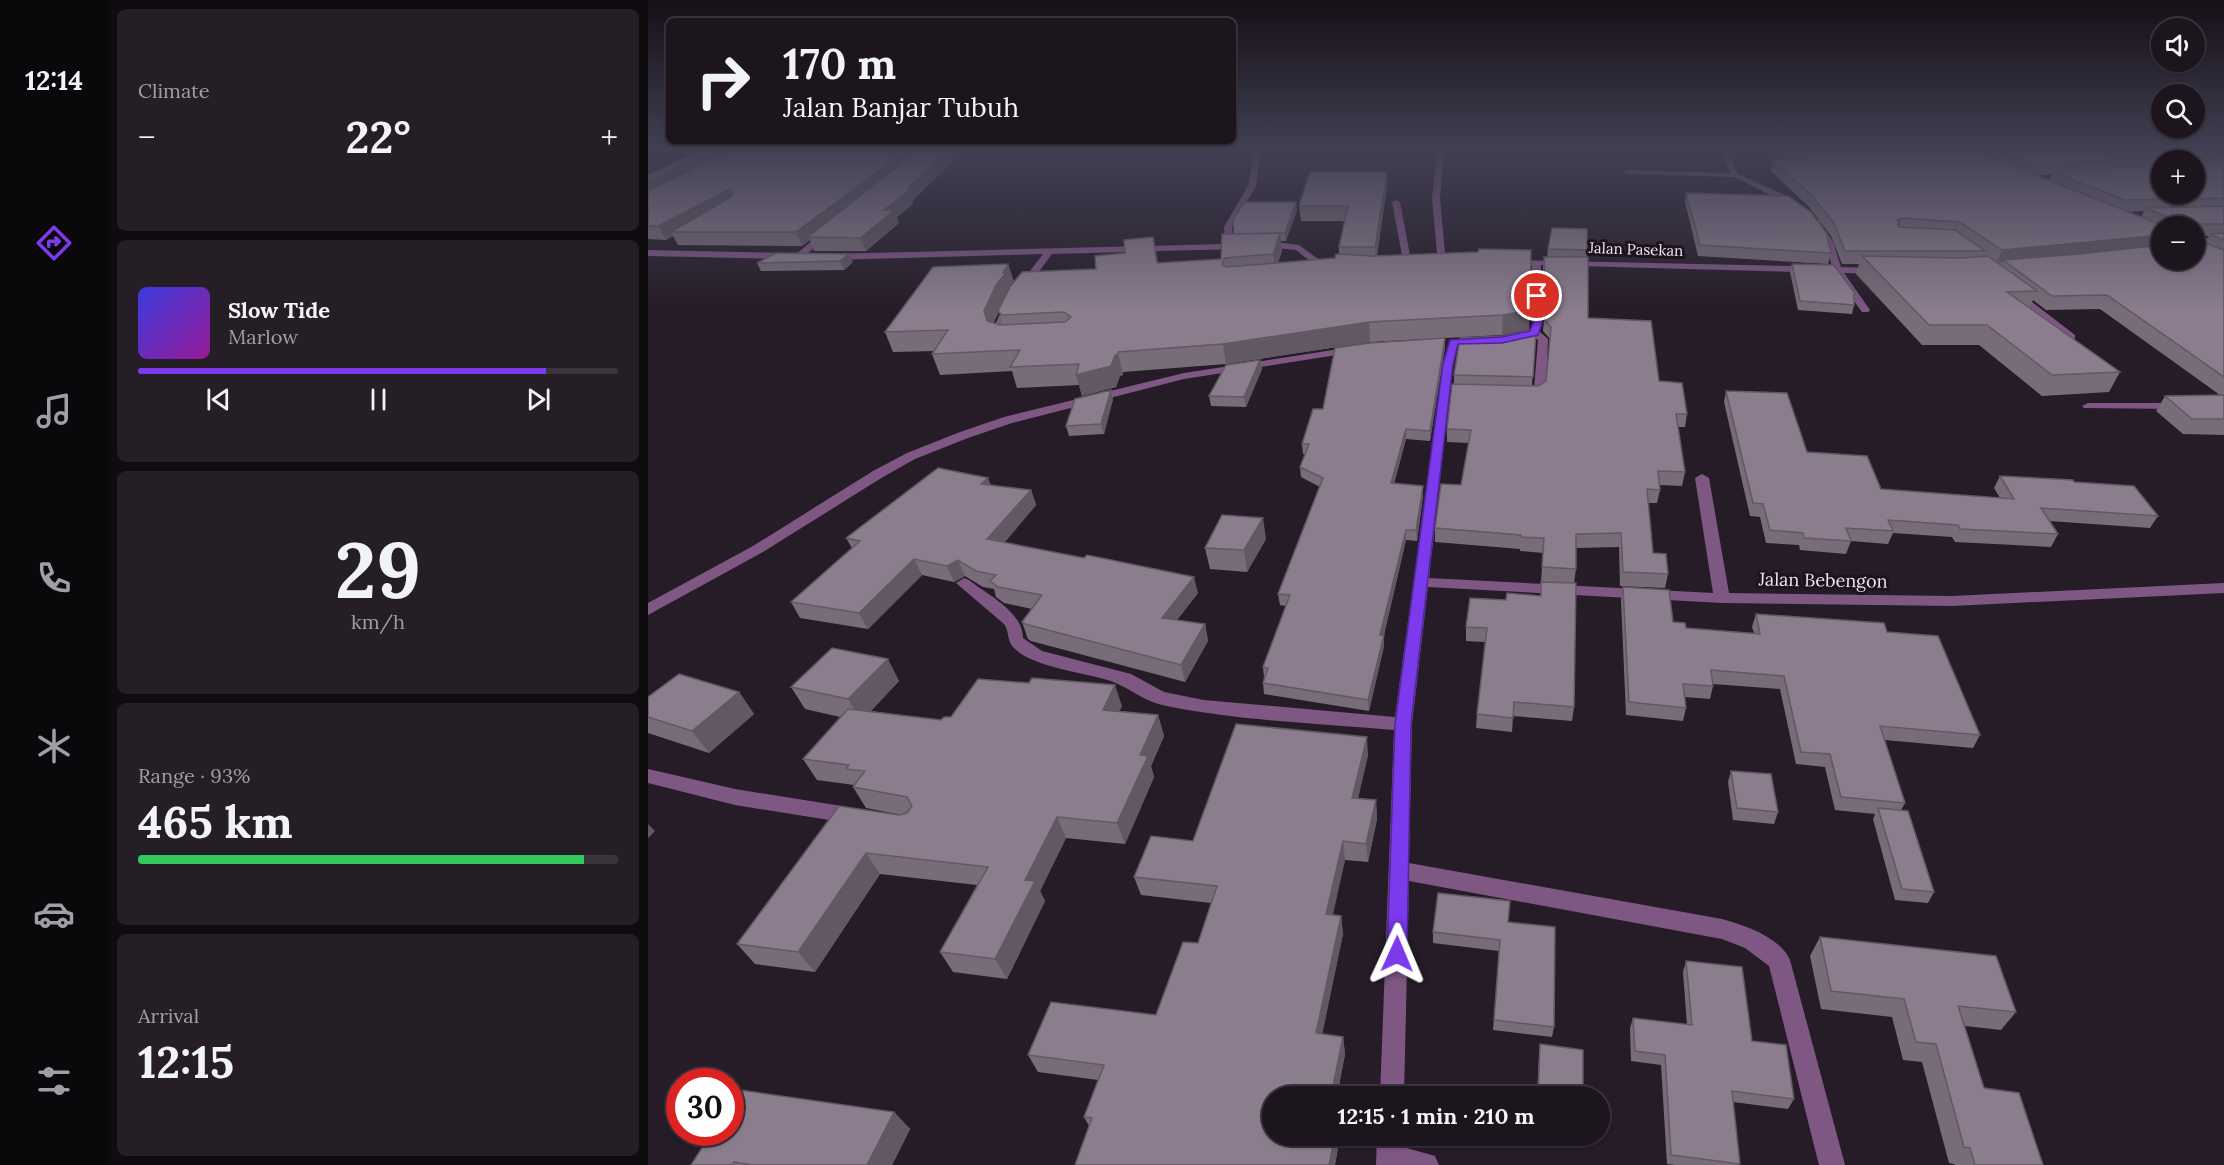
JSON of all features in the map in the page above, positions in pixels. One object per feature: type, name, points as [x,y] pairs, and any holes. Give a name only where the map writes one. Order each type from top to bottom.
[{"type":"street","points":[[1229,245],[1228,227],[1242,202]]},
{"type":"street","points":[[1396,202],[1404,266],[1419,265]]},
{"type":"street","points":[[1436,202],[1442,263]]},
{"type":"street","points":[[1790,202],[1813,219],[1829,242],[1839,270],[1865,310]]},
{"type":"street","points":[[798,257],[836,227]]},
{"type":"street","points":[[2205,241],[2224,241]]},
{"type":"street","points":[[651,253],[673,242]]},
{"type":"street","points":[[820,257],[1229,245],[1293,246],[1305,251],[1318,262],[1336,268],[1316,272]]},
{"type":"street","points":[[1017,340],[1000,338],[998,331],[1010,305],[1050,250]]},
{"type":"street","points":[[651,253],[809,257]]},
{"type":"street","name":"Jalan Pasekan","points":[[1501,261],[1886,271]]},
{"type":"street","points":[[1534,333],[1538,323],[1536,262]]},
{"type":"street","points":[[1430,264],[1452,263]]},
{"type":"street","points":[[2011,290],[2071,337]]},
{"type":"street","points":[[1392,1086],[1403,724],[1422,582],[1426,528],[1451,390],[1449,342],[1497,340],[1534,333],[1542,339],[1540,390],[1537,393],[1519,394]]},
{"type":"street","points":[[648,610],[759,549],[902,461],[964,435],[1008,420],[1184,376],[1370,347]]},
{"type":"street","points":[[2088,406],[2190,406]]},
{"type":"street","points":[[1702,478],[1722,598]]},
{"type":"street","name":"Jalan Bebengon","points":[[1422,582],[1722,598],[1952,601],[2224,588]]},
{"type":"street","points":[[964,583],[1010,620],[1015,627],[1015,639],[1020,646],[1036,655],[1062,663],[1125,678],[1160,698],[1204,706],[1403,724]]},
{"type":"street","points":[[648,776],[735,797],[877,820]]},
{"type":"street","points":[[1398,870],[1722,929],[1742,934],[1757,943],[1779,960],[1833,1165]]},
{"type":"street","points":[[1389,1152],[1426,1165]]},
{"type":"building","points":[[648,202],[704,202],[658,226],[648,226]]},
{"type":"building","points":[[722,202],[836,202],[796,232],[671,232]]},
{"type":"building","points":[[852,202],[894,202],[884,210],[895,210],[860,238],[808,237]]},
{"type":"building","points":[[1244,202],[1296,202],[1285,233],[1234,234],[1233,220]]},
{"type":"building","points":[[1300,202],[1382,202],[1375,247],[1339,247],[1348,206],[1299,206]]},
{"type":"building","points":[[1689,202],[1797,202],[1811,212],[1826,232],[1831,253],[1700,245]]},
{"type":"building","points":[[1817,202],[2105,202],[2151,221],[2151,236],[2002,250],[1960,222],[1902,218],[1897,220],[1899,227],[1955,230],[1985,251],[1845,251],[1834,223]]},
{"type":"building","points":[[2224,206],[2224,224],[2205,224],[2205,216],[2165,216],[2146,208]]},
{"type":"building","points":[[1552,228],[1587,229],[1587,250],[1548,249]]},
{"type":"building","points":[[1280,233],[1273,254],[1224,258],[1222,265],[1227,267],[1335,258],[1336,254],[1373,256],[1478,252],[1479,249],[1531,250],[1530,310],[1503,315],[1369,322],[1223,344],[1118,352],[1111,366],[1076,375],[1079,364],[1010,367],[1020,350],[932,354],[948,330],[885,332],[933,267],[1008,264],[1003,273],[1006,273],[996,285],[984,311],[987,321],[1000,325],[1065,322],[1071,317],[1064,312],[1002,315],[998,311],[1010,287],[1022,272],[1096,269],[1095,256],[1125,253],[1124,240],[1153,237],[1157,263],[1221,259],[1222,234]]},
{"type":"building","points":[[2224,233],[2224,240],[2210,234]]},
{"type":"building","points":[[2205,243],[2224,250],[2224,377],[2107,295],[2052,296],[2003,260],[2151,246],[2151,270],[2205,270]]},
{"type":"building","points":[[776,253],[849,254],[840,261],[757,263]]},
{"type":"building","points":[[1862,256],[1961,258],[1988,256],[2037,291],[2007,292],[2120,372],[2052,375],[1987,325],[1929,325]]},
{"type":"building","points":[[1544,257],[1588,257],[1588,318],[1651,321],[1659,381],[1682,383],[1687,414],[1676,414],[1685,472],[1658,471],[1660,490],[1647,489],[1653,553],[1666,554],[1668,574],[1623,572],[1621,533],[1576,534],[1576,569],[1542,567],[1544,538],[1435,528],[1441,484],[1461,485],[1471,430],[1447,429],[1452,384],[1538,386],[1546,381],[1551,327],[1544,319],[1546,311]]},
{"type":"building","points":[[1792,264],[1834,265],[1854,292],[1854,305],[1800,301]]},
{"type":"building","points":[[1533,329],[1536,332],[1533,377],[1454,375],[1460,338],[1503,336]]},
{"type":"building","points":[[1445,338],[1430,431],[1406,429],[1391,483],[1423,486],[1416,530],[1406,530],[1380,635],[1384,635],[1368,700],[1263,683],[1268,668],[1263,667],[1290,595],[1278,594],[1323,478],[1300,467],[1309,444],[1302,444],[1313,409],[1323,409],[1335,348],[1370,343]]},
{"type":"building","points":[[1260,360],[1244,397],[1209,396],[1226,365]]},
{"type":"building","points":[[1111,390],[1101,424],[1066,426],[1075,399]]},
{"type":"building","points":[[1726,391],[1787,393],[1807,452],[1867,456],[1881,489],[2014,499],[2000,476],[2073,480],[2074,482],[2134,486],[2158,516],[2041,508],[2058,534],[1960,529],[1958,525],[1888,520],[1893,531],[1846,528],[1851,541],[1804,538],[1803,533],[1770,530],[1763,504],[1753,503]]},
{"type":"building","points":[[2224,395],[2224,419],[2192,419],[2165,396]]},
{"type":"building","points":[[938,468],[988,478],[981,484],[1031,490],[987,539],[1084,558],[1087,555],[1194,577],[1162,618],[1205,624],[1181,665],[1025,624],[1022,622],[1042,595],[998,587],[990,581],[996,575],[976,571],[958,560],[947,566],[914,559],[859,613],[791,602],[860,541],[846,538]]},
{"type":"building","points":[[1222,515],[1263,518],[1244,550],[1205,548]]},
{"type":"building","points":[[1541,582],[1576,583],[1574,707],[1514,702],[1513,718],[1477,714],[1487,628],[1466,627],[1470,598],[1506,600],[1507,593],[1541,596]]},
{"type":"building","points":[[1623,587],[1669,590],[1673,622],[1685,623],[1686,628],[1760,634],[1756,614],[1884,623],[1887,632],[1938,636],[1980,735],[1880,726],[1905,803],[1841,797],[1830,754],[1801,752],[1784,676],[1711,670],[1713,686],[1683,684],[1686,708],[1629,702]]},
{"type":"building","points":[[832,648],[888,659],[848,699],[791,687]]},
{"type":"building","points":[[679,674],[739,692],[692,731],[648,717],[648,697]]},
{"type":"building","points":[[1032,678],[1115,685],[1103,710],[1158,715],[1140,755],[1148,756],[1117,823],[1057,817],[1025,880],[1035,881],[995,959],[940,952],[988,867],[866,853],[798,952],[737,944],[839,806],[899,815],[907,813],[912,806],[907,797],[853,787],[865,771],[846,769],[849,765],[803,759],[848,709],[941,720],[944,717],[951,717],[978,679],[1029,683]]},
{"type":"building","points":[[1236,724],[1367,737],[1352,798],[1376,800],[1366,844],[1343,841],[1326,914],[1341,916],[1316,1033],[1343,1037],[1333,1086],[1262,1086],[1262,1146],[1333,1146],[1329,1165],[1075,1165],[1092,1118],[1084,1117],[1104,1065],[1028,1055],[1051,1002],[1156,1015],[1183,942],[1198,943],[1217,886],[1134,877],[1151,836],[1193,841]]},
{"type":"building","points":[[1731,771],[1771,774],[1778,812],[1737,808]]},
{"type":"building","points":[[1878,808],[1908,811],[1934,892],[1902,889]]},
{"type":"building","points":[[1438,893],[1510,901],[1508,922],[1555,927],[1554,1027],[1494,1020],[1500,940],[1433,932]]},
{"type":"building","points":[[1820,937],[1996,956],[2016,1012],[1958,1006],[1984,1088],[2019,1093],[2043,1165],[1975,1165],[1970,1148],[1964,1147],[1936,1044],[1916,1042],[1904,999],[1831,991]]},
{"type":"building","points":[[1686,961],[1742,967],[1752,1041],[1786,1045],[1794,1099],[1732,1091],[1740,1164],[1671,1155],[1665,1055],[1635,1051],[1633,1018],[1692,1025]]},
{"type":"building","points":[[1540,1044],[1583,1050],[1583,1086],[1538,1086]]},
{"type":"building","points":[[744,1091],[894,1112],[867,1165],[752,1165],[734,1162],[732,1165],[691,1165],[703,1146],[744,1146]]},
{"type":"route","points":[[1397,954],[1403,724],[1448,364],[1454,342],[1502,340],[1534,333],[1538,323],[1537,296]]}]
